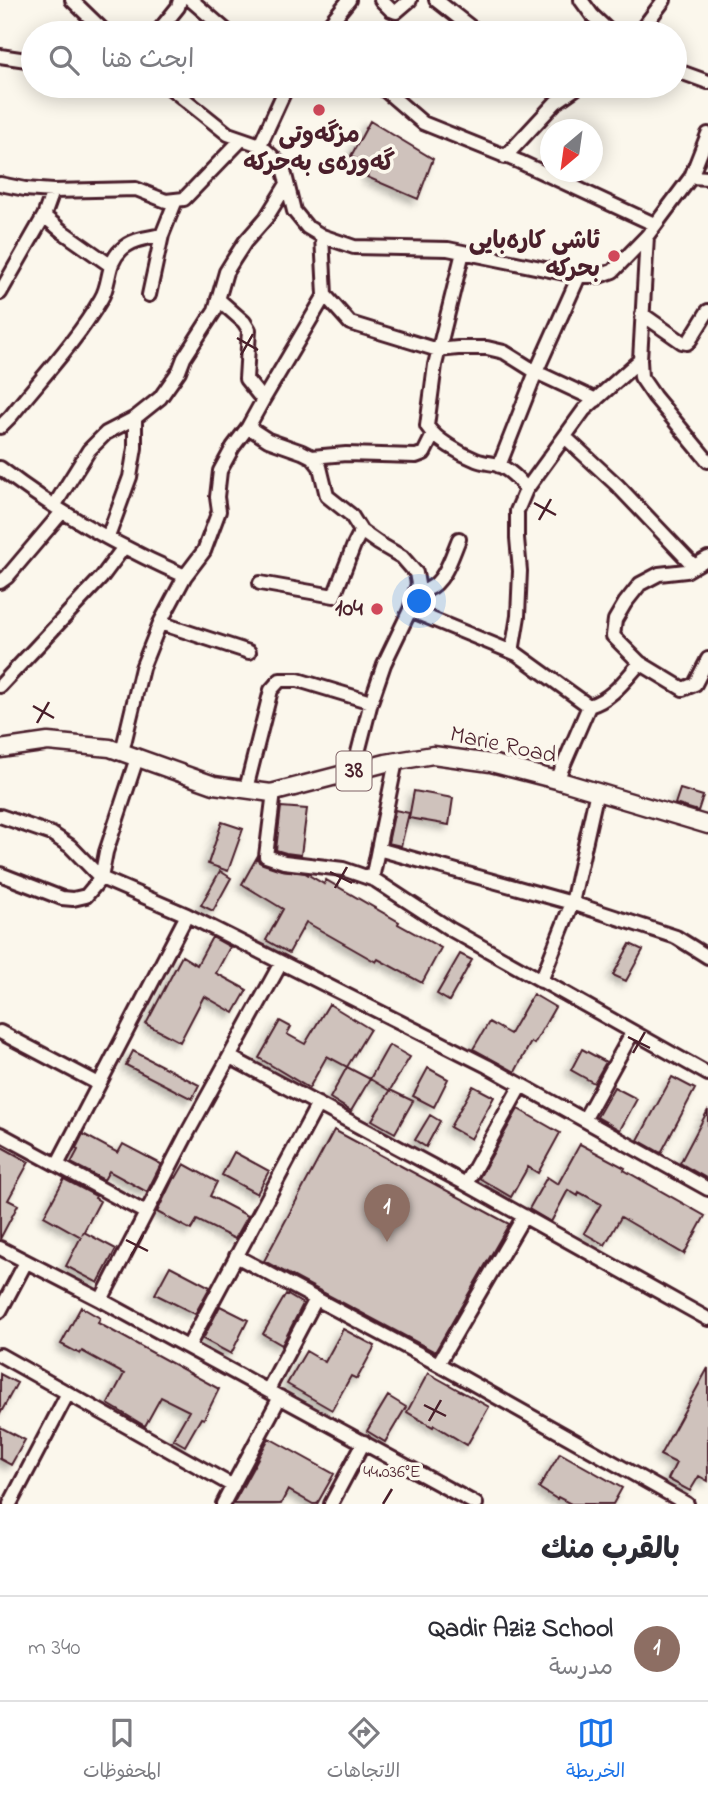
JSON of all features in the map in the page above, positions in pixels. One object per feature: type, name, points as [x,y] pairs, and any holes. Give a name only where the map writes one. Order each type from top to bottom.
[{"type":"main road","name":"Marie Road","points":[[0,749],[48,743],[110,748],[214,785],[274,792],[396,761],[433,755],[491,763],[597,791],[708,825]]},
{"type":"street","points":[[72,0],[94,21]]},
{"type":"street","points":[[167,21],[180,0]]},
{"type":"street","points":[[191,0],[215,21]]},
{"type":"street","points":[[332,21],[349,0]]},
{"type":"street","points":[[381,0],[396,12],[410,0]]},
{"type":"street","points":[[436,0],[463,21]]},
{"type":"street","points":[[581,0],[598,21]]},
{"type":"street","points":[[648,21],[664,0]]},
{"type":"street","points":[[0,56],[21,59]]},
{"type":"street","points":[[687,74],[708,82]]},
{"type":"street","points":[[182,98],[228,134],[260,145],[283,167],[294,211],[307,227],[322,236],[354,247],[448,249],[579,276],[599,276],[613,271],[647,236],[691,177],[708,134]]},
{"type":"street","points":[[260,145],[282,98]]},
{"type":"street","points":[[396,98],[424,123],[654,224]]},
{"type":"street","points":[[505,157],[562,98]]},
{"type":"street","points":[[0,184],[53,191],[136,189],[166,201],[184,199],[242,139]]},
{"type":"street","points":[[691,177],[708,178]]},
{"type":"street","points":[[0,582],[7,577],[58,509],[89,450],[106,433],[135,418],[160,398],[215,310],[226,272],[245,242],[266,218],[287,184]]},
{"type":"street","points":[[0,293],[44,216],[53,191]]},
{"type":"street","points":[[149,295],[162,235],[176,200]]},
{"type":"street","points":[[44,216],[110,265]]},
{"type":"street","points":[[0,427],[71,343],[103,296],[110,265],[115,257],[124,247],[137,240],[162,235]]},
{"type":"street","points":[[0,874],[62,898],[73,899],[86,895],[101,878],[130,755],[142,668],[160,623],[185,576],[204,551],[219,511],[217,497],[220,471],[325,295],[322,236]]},
{"type":"street","points":[[647,236],[641,377],[654,397],[706,454]]},
{"type":"street","points":[[463,252],[435,365],[427,426],[433,435],[457,451],[477,461],[499,466],[523,483],[526,490]]},
{"type":"street","points":[[499,466],[536,372],[579,276]]},
{"type":"street","points":[[325,295],[351,323],[438,351],[488,348],[504,352],[536,372],[596,400]]},
{"type":"street","points":[[218,299],[244,322],[249,330],[246,379],[263,400]]},
{"type":"street","points":[[642,314],[687,343],[708,311]]},
{"type":"street","points":[[513,652],[520,570],[517,511],[526,490],[584,410],[640,360]]},
{"type":"street","points":[[108,537],[130,477],[135,449],[135,418]]},
{"type":"street","points":[[248,427],[268,440],[312,457],[320,467],[327,496],[351,516],[361,531],[402,557],[416,573],[416,592],[384,664],[353,772]]},
{"type":"street","points":[[312,457],[346,454],[416,456],[424,453],[433,435]]},
{"type":"street","points":[[565,437],[617,485],[694,566]]},
{"type":"street","points":[[0,468],[58,509],[144,558],[185,576]]},
{"type":"street","points":[[260,583],[334,596],[361,531]]},
{"type":"street","points":[[416,592],[430,589],[439,579],[459,539]]},
{"type":"street","points":[[0,686],[101,578],[124,547]]},
{"type":"street","points":[[708,558],[686,571],[659,574],[640,584],[615,620],[612,636],[640,663],[683,689],[695,684],[708,659]]},
{"type":"street","points":[[410,610],[513,652],[589,706]]},
{"type":"street","points":[[160,623],[249,652]]},
{"type":"street","points":[[589,706],[600,703],[618,688],[640,663]]},
{"type":"street","points":[[246,789],[271,690],[280,680],[298,680],[371,702]]},
{"type":"street","points":[[557,780],[589,706]]},
{"type":"street","points":[[372,879],[396,761]]},
{"type":"street","points":[[541,981],[572,902],[597,791]]},
{"type":"street","points":[[274,792],[266,856],[284,863],[343,869],[372,879],[450,929],[708,1074]]},
{"type":"street","points":[[0,816],[52,834],[70,846],[101,878],[187,915],[487,1066],[708,1189]]},
{"type":"street","points":[[378,849],[572,902],[676,937],[708,957]]},
{"type":"street","points":[[57,1165],[187,915]]},
{"type":"street","points":[[101,1300],[281,962]]},
{"type":"street","points":[[0,1032],[99,1084]]},
{"type":"street","points":[[584,1120],[632,1033]]},
{"type":"street","points":[[230,1057],[466,1184],[708,1320]]},
{"type":"street","points":[[466,1184],[521,1085]]},
{"type":"street","points":[[188,1347],[318,1104]]},
{"type":"street","points":[[0,1134],[146,1213]]},
{"type":"street","points":[[439,1364],[524,1216]]},
{"type":"street","points":[[0,1248],[476,1504]]},
{"type":"street","points":[[236,1256],[439,1364],[687,1504]]},
{"type":"street","points":[[0,1311],[26,1262]]},
{"type":"street","points":[[268,1390],[316,1298]]},
{"type":"street","points":[[0,1355],[233,1486]]},
{"type":"street","points":[[10,1504],[68,1393]]},
{"type":"street","points":[[223,1504],[280,1397]]},
{"type":"street","points":[[331,1504],[364,1442]]},
{"type":"building","points":[[370,121],[433,159],[418,199],[367,177],[370,168],[351,156]]},
{"type":"building","points":[[680,789],[703,796],[698,811],[675,804]]},
{"type":"building","points":[[414,791],[453,798],[449,825],[409,818]]},
{"type":"building","points":[[281,807],[307,809],[301,855],[276,850]]},
{"type":"building","points":[[395,810],[409,813],[401,846],[388,843]]},
{"type":"building","points":[[222,822],[243,829],[228,871],[208,864]]},
{"type":"building","points":[[257,857],[259,862],[281,870],[305,873],[324,884],[326,880],[441,948],[422,983],[378,959],[376,962],[306,922],[289,953],[266,940],[283,909],[242,884]]},
{"type":"building","points":[[220,871],[231,878],[213,911],[201,905]]},
{"type":"building","points":[[212,937],[230,947],[216,973],[247,990],[234,1013],[204,996],[180,1042],[146,1024],[182,956],[197,965]]},
{"type":"building","points":[[630,944],[643,950],[626,981],[613,975]]},
{"type":"building","points":[[460,954],[472,960],[449,1001],[437,994]]},
{"type":"building","points":[[533,994],[555,1007],[515,1072],[473,1049],[489,1022],[510,1034]]},
{"type":"building","points":[[329,1004],[370,1029],[347,1067],[327,1056],[309,1088],[259,1058],[280,1021],[291,1027],[287,1034],[305,1044]]},
{"type":"building","points":[[389,1045],[410,1057],[390,1090],[413,1101],[395,1133],[372,1120],[390,1091],[370,1079]]},
{"type":"building","points":[[582,1049],[606,1062],[594,1083],[571,1070]]},
{"type":"building","points":[[133,1051],[199,1085],[192,1099],[126,1065]]},
{"type":"building","points":[[347,1067],[370,1079],[351,1111],[330,1098]]},
{"type":"building","points":[[428,1068],[448,1079],[434,1107],[413,1096]]},
{"type":"building","points":[[672,1077],[695,1089],[661,1153],[638,1140]]},
{"type":"building","points":[[473,1086],[494,1097],[471,1139],[450,1127]]},
{"type":"building","points":[[614,1087],[637,1099],[620,1130],[597,1117]]},
{"type":"building","points":[[518,1109],[560,1133],[538,1173],[528,1167],[511,1197],[479,1178]]},
{"type":"building","points":[[708,1110],[708,1179],[680,1163]]},
{"type":"building","points":[[430,1115],[440,1121],[426,1147],[415,1140]]},
{"type":"building","points":[[334,1130],[509,1224],[435,1352],[264,1261]]},
{"type":"building","points":[[83,1134],[118,1153],[123,1144],[161,1164],[147,1192],[109,1171],[104,1180],[71,1163]]},
{"type":"building","points":[[580,1144],[705,1216],[684,1254],[621,1217],[605,1245],[584,1233],[601,1204],[579,1192],[578,1196],[568,1190],[551,1222],[529,1209],[547,1177],[558,1184]]},
{"type":"building","points":[[0,1146],[29,1162],[8,1200],[18,1205],[0,1239]]},
{"type":"building","points":[[234,1152],[269,1171],[257,1194],[222,1175]]},
{"type":"building","points":[[184,1164],[217,1182],[210,1196],[248,1216],[235,1239],[197,1220],[191,1230],[157,1212],[174,1177],[176,1178]]},
{"type":"building","points":[[64,1179],[96,1196],[100,1201],[82,1235],[84,1232],[116,1249],[98,1283],[66,1266],[81,1237],[44,1216]]},
{"type":"building","points":[[170,1266],[210,1287],[195,1314],[155,1294]]},
{"type":"building","points":[[286,1294],[303,1304],[282,1345],[263,1334]]},
{"type":"building","points":[[220,1306],[248,1320],[231,1354],[203,1339]]},
{"type":"building","points":[[81,1307],[100,1318],[98,1323],[219,1389],[204,1419],[201,1418],[185,1446],[173,1439],[189,1411],[161,1397],[145,1426],[108,1404],[124,1374],[82,1351],[80,1354],[61,1344]]},
{"type":"building","points":[[343,1329],[375,1346],[357,1379],[351,1376],[332,1410],[287,1384],[306,1351],[325,1362]]},
{"type":"building","points":[[708,1368],[708,1481],[699,1476],[690,1491],[668,1479],[676,1463],[660,1455]]},
{"type":"building","points":[[428,1373],[489,1407],[467,1445],[407,1412]]},
{"type":"building","points":[[0,1374],[17,1383],[0,1414]]},
{"type":"building","points":[[388,1396],[406,1407],[385,1442],[367,1431]]},
{"type":"building","points":[[0,1427],[25,1440],[11,1465],[0,1459]]},
{"type":"building","points":[[269,1438],[334,1474],[317,1504],[288,1490],[281,1504],[233,1504]]},
{"type":"building","points":[[560,1453],[622,1488],[613,1504],[571,1504],[539,1488]]},
{"type":"place","name":"مزگەوتی گەورەی بەحرکە","points":[[319,110]]},
{"type":"place","name":"ئاشی کارەبایی بحرکە","points":[[614,256]]},
{"type":"place","name":"104","points":[[377,609]]},
{"type":"place","name":"Qadir Aziz School","points":[[387,1242]]}]
